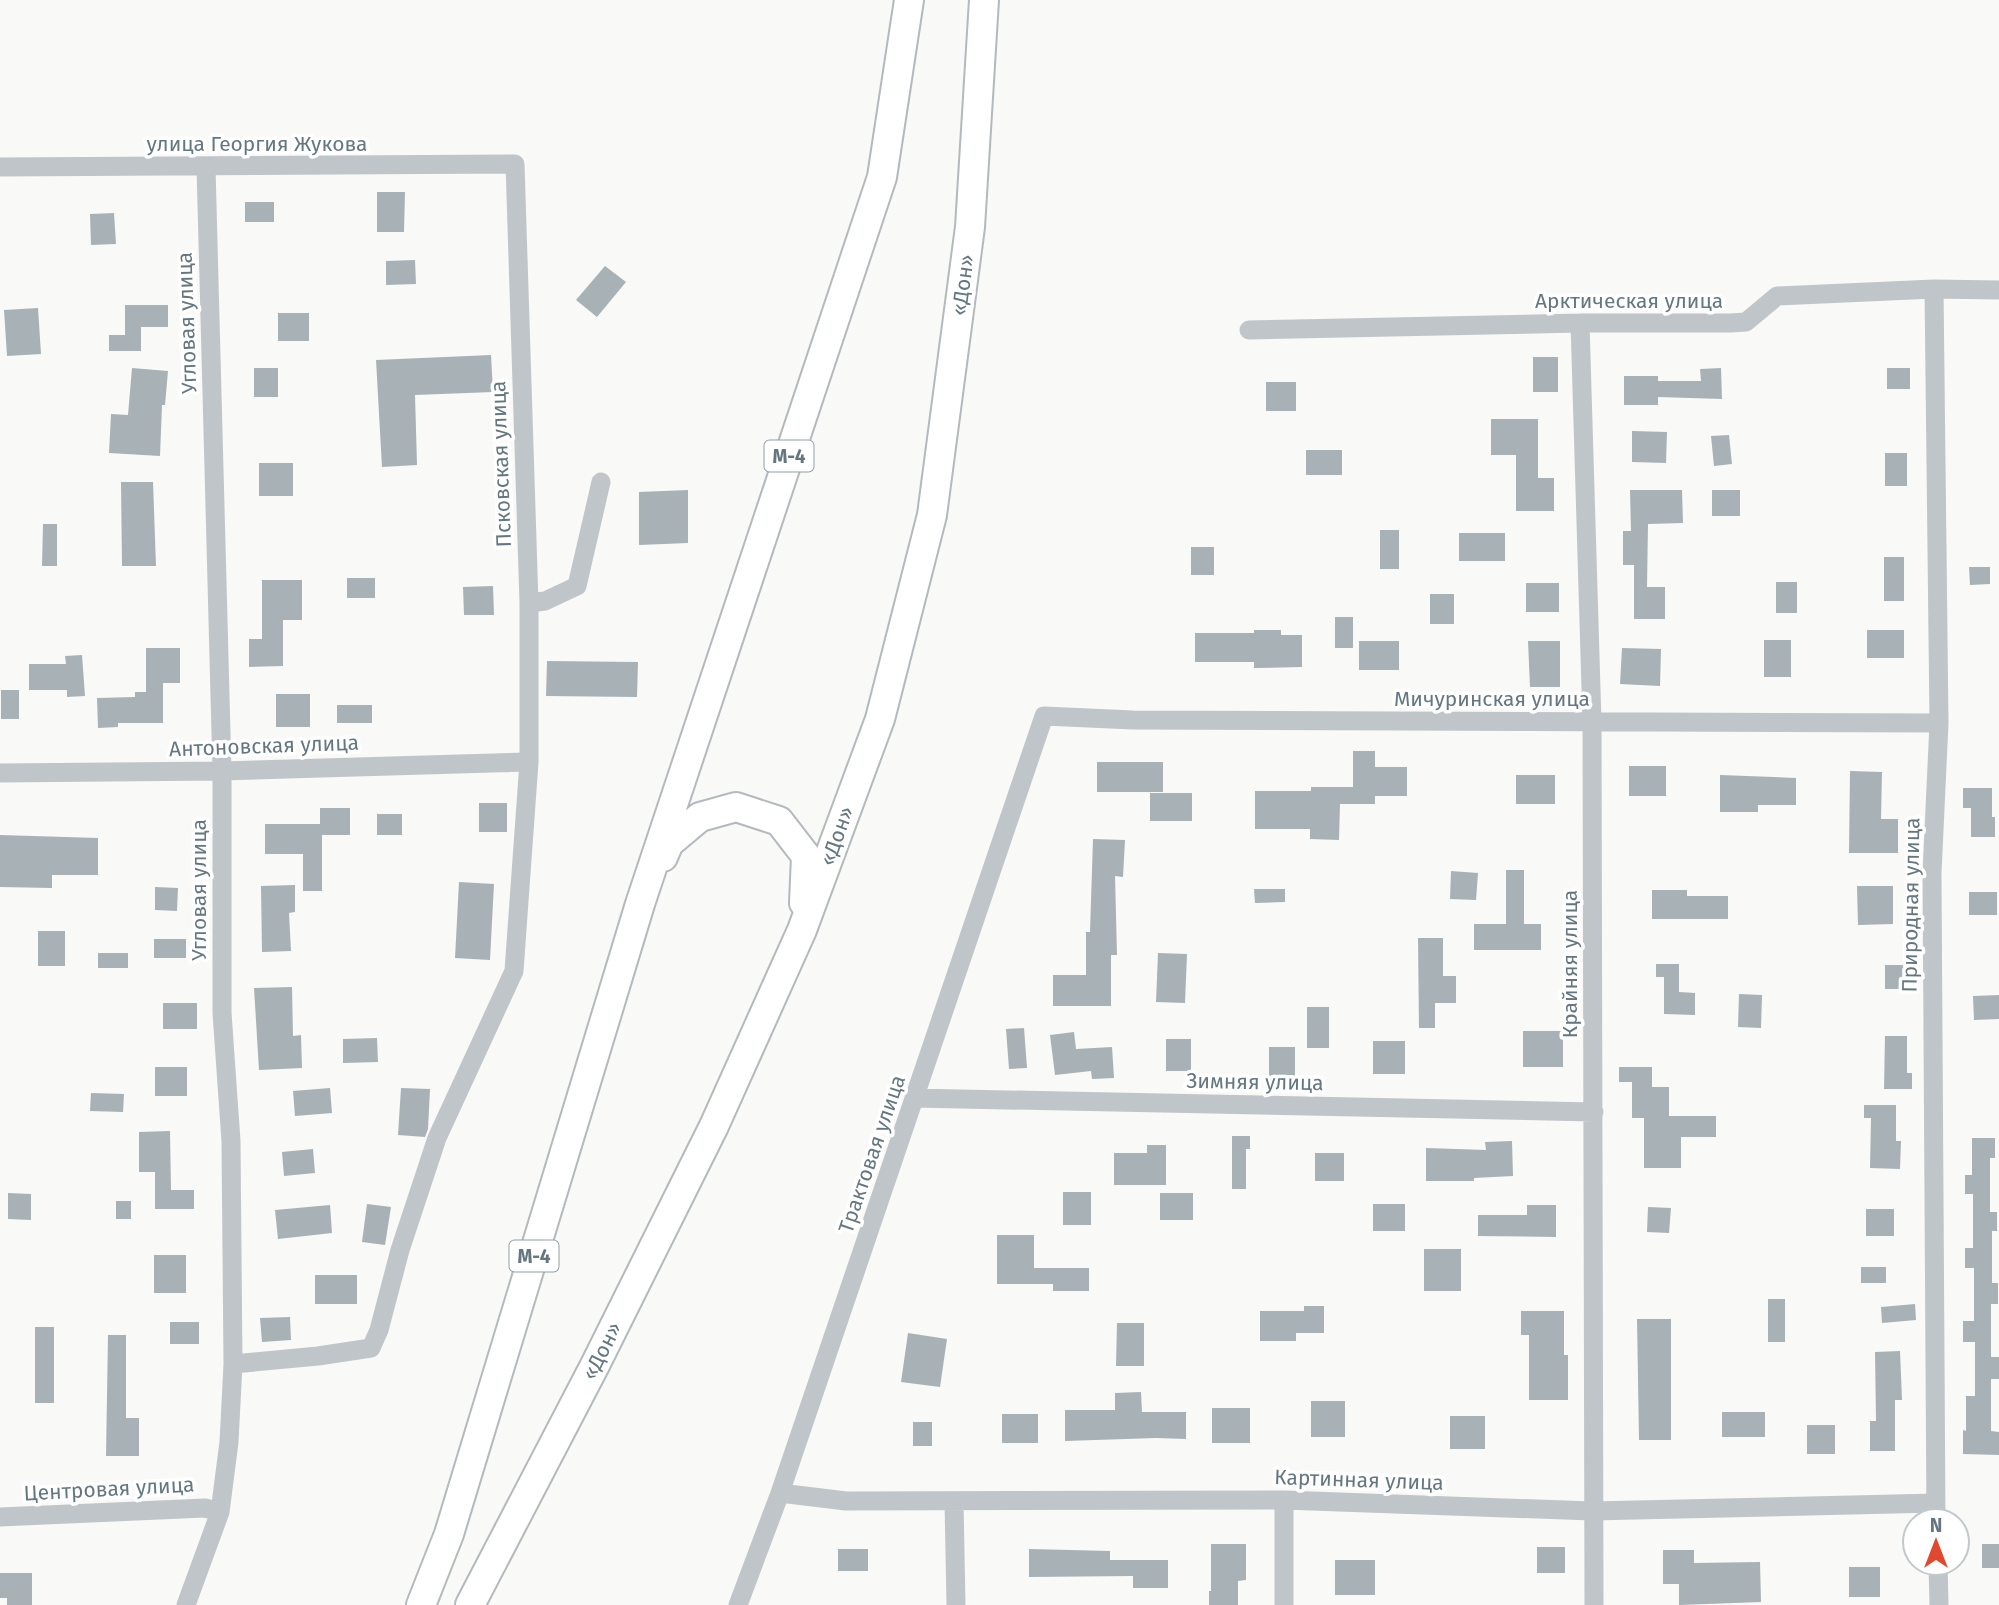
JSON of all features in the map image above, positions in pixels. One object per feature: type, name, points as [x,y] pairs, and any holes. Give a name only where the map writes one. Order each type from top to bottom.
[{"type":"highway","name":"М-4","points":[[421,1605],[449,1534],[640,904],[882,177],[909,0]]},
{"type":"highway","name":"«Дон»","points":[[470,1605],[595,1365],[714,1126],[802,930],[880,719],[932,515],[971,216],[984,0]]},
{"type":"highway","name":"М-4","points":[[640,904],[670,843],[699,817],[736,807],[779,821],[806,856],[802,930]]},
{"type":"street","name":"улица Георгия Жукова","points":[[0,167],[515,164]]},
{"type":"street","name":"Псковская улица","points":[[233,1364],[370,1348],[379,1330],[400,1250],[437,1138],[514,971],[529,762],[528,603],[515,164]]},
{"type":"street","name":"Угловая улица","points":[[186,1605],[220,1512],[229,1442],[233,1364],[231,1141],[222,1013],[222,771],[205,167]]},
{"type":"street","name":"Арктическая улица","points":[[1249,330],[1580,323],[1731,323],[1746,322],[1777,296],[1934,289],[1999,290]]},
{"type":"street","name":"Природная улица","points":[[1934,289],[1939,723],[1932,873],[1936,1507]]},
{"type":"street","name":"Крайняя улица","points":[[1580,323],[1592,722],[1594,1605]]},
{"type":"street","points":[[528,603],[545,601],[577,586],[601,482]]},
{"type":"street","name":"Мичуринская улица","points":[[1044,716],[1133,720],[1939,723]]},
{"type":"street","name":"Трактовая улица","points":[[738,1605],[780,1493],[1044,716]]},
{"type":"street","name":"Антоновская улица","points":[[0,773],[222,771],[529,762]]},
{"type":"street","name":"Зимняя улица","points":[[914,1098],[1594,1112]]},
{"type":"street","name":"Картинная улица","points":[[780,1493],[846,1500],[1284,1500],[1592,1511],[1901,1512]]},
{"type":"street","points":[[954,1500],[956,1605]]},
{"type":"street","points":[[1284,1500],[1284,1605]]},
{"type":"street","name":"Центровая улица","points":[[0,1517],[205,1507],[220,1512]]},
{"type":"street","points":[[1938,1577],[1939,1605]]},
{"type":"building","points":[[377,192],[405,192],[404,232],[377,232]]},
{"type":"building","points":[[245,202],[274,202],[274,222],[245,222]]},
{"type":"building","points":[[114,213],[116,244],[91,245],[90,214]]},
{"type":"building","points":[[415,260],[416,284],[386,285],[386,261]]},
{"type":"building","points":[[605,266],[626,282],[597,317],[576,300]]},
{"type":"building","points":[[125,305],[168,305],[168,327],[141,327],[141,351],[109,351],[109,335],[125,335]]},
{"type":"building","points":[[38,308],[41,354],[7,356],[4,310]]},
{"type":"building","points":[[278,313],[309,313],[309,341],[278,341]]},
{"type":"building","points":[[491,355],[493,392],[415,395],[417,465],[382,467],[376,360]]},
{"type":"building","points":[[1533,357],[1558,357],[1558,392],[1533,392]]},
{"type":"building","points":[[132,368],[168,371],[165,405],[162,405],[160,456],[109,453],[111,414],[128,415]]},
{"type":"building","points":[[254,368],[278,368],[278,397],[254,397]]},
{"type":"building","points":[[1721,368],[1722,399],[1658,397],[1658,405],[1624,405],[1624,376],[1658,376],[1658,381],[1701,381],[1700,369]]},
{"type":"building","points":[[1887,368],[1910,368],[1910,389],[1887,389]]},
{"type":"building","points":[[1266,382],[1296,382],[1296,411],[1266,411]]},
{"type":"building","points":[[1491,419],[1538,419],[1538,478],[1554,478],[1554,511],[1516,511],[1516,455],[1491,455]]},
{"type":"building","points":[[1632,431],[1667,432],[1666,463],[1632,462]]},
{"type":"building","points":[[1729,435],[1732,464],[1714,466],[1711,436]]},
{"type":"building","points":[[1306,450],[1342,450],[1342,475],[1306,475]]},
{"type":"building","points":[[1885,453],[1907,453],[1907,486],[1885,486]]},
{"type":"building","points":[[259,463],[293,463],[293,496],[259,496]]},
{"type":"building","points":[[121,482],[153,482],[156,566],[122,566]]},
{"type":"building","points":[[688,490],[688,543],[639,545],[639,492]]},
{"type":"building","points":[[1630,490],[1682,490],[1683,523],[1648,524],[1647,587],[1665,587],[1665,619],[1634,619],[1634,565],[1623,565],[1623,531],[1631,531]]},
{"type":"building","points":[[1712,490],[1740,490],[1740,516],[1712,516]]},
{"type":"building","points":[[43,524],[57,524],[57,566],[42,566]]},
{"type":"building","points":[[1380,530],[1399,530],[1399,569],[1380,569]]},
{"type":"building","points":[[1459,533],[1505,533],[1505,561],[1459,561]]},
{"type":"building","points":[[1191,547],[1214,547],[1214,575],[1191,575]]},
{"type":"building","points":[[1884,557],[1904,557],[1904,601],[1884,601]]},
{"type":"building","points":[[1969,567],[1990,567],[1990,584],[1970,585]]},
{"type":"building","points":[[347,578],[375,578],[375,598],[347,598]]},
{"type":"building","points":[[262,580],[302,580],[302,620],[283,620],[283,666],[249,667],[249,639],[262,639]]},
{"type":"building","points":[[1776,582],[1797,582],[1797,613],[1776,613]]},
{"type":"building","points":[[1526,583],[1559,583],[1559,612],[1526,612]]},
{"type":"building","points":[[493,586],[494,615],[464,615],[463,587]]},
{"type":"building","points":[[1430,594],[1454,594],[1454,624],[1430,624]]},
{"type":"building","points":[[1335,617],[1353,617],[1353,648],[1335,648]]},
{"type":"building","points":[[1254,630],[1281,630],[1281,635],[1302,635],[1302,667],[1254,668],[1254,662],[1195,662],[1195,633],[1254,633]]},
{"type":"building","points":[[1867,630],[1904,630],[1904,658],[1867,658]]},
{"type":"building","points":[[1764,640],[1791,640],[1791,677],[1764,677]]},
{"type":"building","points":[[1359,641],[1399,641],[1399,670],[1359,670]]},
{"type":"building","points":[[1528,641],[1560,641],[1560,687],[1530,687]]},
{"type":"building","points":[[146,648],[180,648],[180,683],[163,683],[163,723],[118,723],[118,727],[98,728],[97,698],[135,697],[135,692],[146,692]]},
{"type":"building","points":[[1622,648],[1661,649],[1660,686],[1620,684]]},
{"type":"building","points":[[82,655],[85,696],[67,697],[67,690],[29,690],[29,664],[66,664],[65,656]]},
{"type":"building","points":[[547,661],[638,662],[637,697],[546,696]]},
{"type":"building","points":[[1,690],[19,690],[19,719],[1,719]]},
{"type":"building","points":[[276,694],[310,694],[310,727],[276,727]]},
{"type":"building","points":[[337,705],[372,705],[372,723],[337,723]]},
{"type":"building","points":[[1353,751],[1375,751],[1375,767],[1407,767],[1407,796],[1375,796],[1375,804],[1340,804],[1339,840],[1310,839],[1310,829],[1255,829],[1255,791],[1311,791],[1311,787],[1353,787]]},
{"type":"building","points":[[1097,762],[1163,762],[1163,792],[1097,792]]},
{"type":"building","points":[[1629,766],[1666,766],[1666,796],[1629,796]]},
{"type":"building","points":[[1850,771],[1882,772],[1881,819],[1898,819],[1898,853],[1849,853]]},
{"type":"building","points":[[1516,775],[1555,775],[1555,804],[1516,804]]},
{"type":"building","points":[[1720,775],[1796,778],[1796,805],[1758,805],[1758,812],[1720,812]]},
{"type":"building","points":[[1963,788],[1992,788],[1995,837],[1971,837],[1971,808],[1963,808]]},
{"type":"building","points":[[1150,793],[1192,793],[1192,821],[1150,821]]},
{"type":"building","points":[[479,803],[507,803],[507,832],[479,832]]},
{"type":"building","points":[[320,808],[350,808],[350,835],[322,835],[322,891],[303,891],[303,854],[265,854],[265,824],[320,824]]},
{"type":"building","points":[[377,814],[402,814],[402,835],[377,835]]},
{"type":"building","points":[[0,835],[98,838],[98,875],[52,875],[52,888],[0,887]]},
{"type":"building","points":[[1093,839],[1125,840],[1123,877],[1115,876],[1117,955],[1111,955],[1111,1006],[1053,1006],[1053,975],[1086,975],[1086,932],[1090,932]]},
{"type":"building","points":[[1506,870],[1524,870],[1524,924],[1541,924],[1541,950],[1474,950],[1474,924],[1506,924]]},
{"type":"building","points":[[1451,871],[1478,873],[1476,900],[1450,899]]},
{"type":"building","points":[[459,882],[494,884],[490,960],[455,958]]},
{"type":"building","points":[[295,885],[295,912],[289,913],[291,951],[262,952],[261,886]]},
{"type":"building","points":[[1857,886],[1893,886],[1893,924],[1858,925]]},
{"type":"building","points":[[155,887],[178,888],[177,911],[155,910]]},
{"type":"building","points":[[1254,889],[1285,889],[1285,902],[1255,903]]},
{"type":"building","points":[[1652,890],[1687,890],[1687,896],[1728,896],[1728,919],[1652,919]]},
{"type":"building","points":[[1969,892],[1997,892],[1997,915],[1969,915]]},
{"type":"building","points":[[38,931],[65,931],[65,966],[38,966]]},
{"type":"building","points":[[1418,938],[1443,938],[1443,976],[1456,976],[1456,1003],[1435,1003],[1435,1028],[1419,1028]]},
{"type":"building","points":[[154,939],[186,939],[186,958],[154,958]]},
{"type":"building","points":[[98,953],[128,953],[128,968],[98,968]]},
{"type":"building","points":[[1158,953],[1187,954],[1185,1003],[1156,1002]]},
{"type":"building","points":[[1656,964],[1679,964],[1679,992],[1695,993],[1695,1015],[1664,1014],[1664,977],[1656,977]]},
{"type":"building","points":[[1885,965],[1907,965],[1907,989],[1885,989]]},
{"type":"building","points":[[292,987],[293,1036],[301,1035],[302,1068],[259,1070],[254,988]]},
{"type":"building","points":[[1739,994],[1762,995],[1761,1028],[1738,1027]]},
{"type":"building","points":[[1999,995],[1999,1019],[1974,1020],[1973,996]]},
{"type":"building","points":[[163,1003],[197,1003],[197,1029],[163,1029]]},
{"type":"building","points":[[1307,1007],[1329,1007],[1329,1048],[1307,1048]]},
{"type":"building","points":[[1024,1028],[1027,1068],[1009,1069],[1006,1029]]},
{"type":"building","points":[[1523,1031],[1563,1031],[1563,1067],[1523,1067]]},
{"type":"building","points":[[1074,1032],[1076,1049],[1112,1047],[1114,1078],[1092,1079],[1091,1071],[1055,1075],[1050,1035]]},
{"type":"building","points":[[1885,1036],[1907,1036],[1907,1073],[1912,1073],[1912,1089],[1884,1089]]},
{"type":"building","points":[[377,1038],[378,1062],[343,1063],[343,1039]]},
{"type":"building","points":[[1166,1039],[1191,1039],[1191,1071],[1166,1071]]},
{"type":"building","points":[[1373,1041],[1405,1041],[1405,1074],[1373,1074]]},
{"type":"building","points":[[1269,1047],[1295,1047],[1295,1076],[1269,1076]]},
{"type":"building","points":[[155,1067],[187,1067],[187,1096],[155,1096]]},
{"type":"building","points":[[1619,1067],[1652,1067],[1652,1087],[1669,1087],[1669,1116],[1716,1116],[1716,1137],[1681,1137],[1681,1168],[1644,1168],[1644,1118],[1632,1118],[1632,1082],[1619,1082]]},
{"type":"building","points":[[330,1088],[332,1113],[295,1116],[293,1091]]},
{"type":"building","points":[[401,1088],[430,1089],[428,1129],[425,1137],[398,1135]]},
{"type":"building","points":[[91,1093],[124,1094],[123,1112],[90,1111]]},
{"type":"building","points":[[1864,1105],[1896,1105],[1896,1141],[1901,1141],[1900,1169],[1870,1168],[1871,1118],[1864,1118]]},
{"type":"building","points":[[170,1131],[171,1190],[194,1190],[194,1209],[155,1209],[155,1172],[139,1172],[139,1132]]},
{"type":"building","points":[[1232,1136],[1250,1136],[1250,1149],[1246,1149],[1246,1189],[1232,1189]]},
{"type":"building","points":[[1972,1138],[1995,1138],[1995,1158],[1990,1158],[1990,1212],[1997,1212],[1997,1231],[1992,1231],[1992,1283],[1998,1283],[1998,1304],[1991,1304],[1991,1357],[1999,1357],[1999,1379],[1991,1379],[1991,1431],[1999,1432],[1999,1455],[1963,1454],[1966,1396],[1975,1396],[1975,1342],[1963,1342],[1963,1321],[1974,1321],[1974,1268],[1965,1268],[1965,1248],[1973,1248],[1973,1194],[1965,1194],[1965,1175],[1972,1175]]},
{"type":"building","points":[[1512,1141],[1513,1176],[1474,1178],[1474,1181],[1426,1181],[1426,1148],[1486,1150],[1485,1142]]},
{"type":"building","points":[[1147,1145],[1166,1145],[1166,1185],[1114,1185],[1114,1153],[1147,1153]]},
{"type":"building","points":[[313,1149],[315,1173],[284,1176],[282,1152]]},
{"type":"building","points":[[1315,1153],[1344,1153],[1344,1181],[1315,1181]]},
{"type":"building","points":[[1063,1192],[1091,1192],[1091,1225],[1063,1225]]},
{"type":"building","points":[[8,1193],[31,1194],[31,1220],[8,1219]]},
{"type":"building","points":[[1160,1193],[1193,1193],[1193,1220],[1160,1220]]},
{"type":"building","points":[[116,1201],[131,1201],[131,1219],[116,1219]]},
{"type":"building","points":[[367,1204],[391,1207],[385,1245],[362,1242]]},
{"type":"building","points":[[1373,1204],[1405,1204],[1405,1231],[1373,1231]]},
{"type":"building","points":[[330,1205],[332,1233],[278,1239],[275,1210]]},
{"type":"building","points":[[1527,1205],[1556,1205],[1556,1237],[1478,1236],[1478,1215],[1527,1215]]},
{"type":"building","points":[[1648,1207],[1671,1208],[1669,1233],[1647,1232]]},
{"type":"building","points":[[1866,1209],[1894,1209],[1894,1236],[1866,1236]]},
{"type":"building","points":[[997,1235],[1034,1235],[1034,1268],[1089,1268],[1089,1291],[1053,1291],[1053,1284],[997,1284]]},
{"type":"building","points":[[1424,1249],[1461,1249],[1461,1291],[1424,1291]]},
{"type":"building","points":[[154,1255],[186,1255],[186,1293],[154,1293]]},
{"type":"building","points":[[1861,1267],[1886,1267],[1886,1283],[1861,1283]]},
{"type":"building","points":[[315,1275],[357,1275],[357,1304],[315,1304]]},
{"type":"building","points":[[1768,1299],[1785,1299],[1785,1342],[1768,1342]]},
{"type":"building","points":[[1915,1304],[1916,1320],[1882,1323],[1881,1307]]},
{"type":"building","points":[[1304,1306],[1324,1306],[1324,1333],[1296,1333],[1296,1341],[1260,1341],[1260,1311],[1304,1311]]},
{"type":"building","points":[[1521,1311],[1564,1311],[1568,1400],[1529,1400],[1529,1335],[1521,1335]]},
{"type":"building","points":[[290,1317],[291,1340],[262,1342],[260,1318]]},
{"type":"building","points":[[1637,1319],[1671,1319],[1671,1440],[1639,1440]]},
{"type":"building","points":[[170,1322],[199,1322],[199,1344],[170,1344]]},
{"type":"building","points":[[1117,1323],[1144,1323],[1144,1366],[1116,1366]]},
{"type":"building","points":[[35,1327],[54,1327],[54,1403],[35,1403]]},
{"type":"building","points":[[908,1333],[947,1339],[940,1387],[901,1382]]},
{"type":"building","points":[[108,1335],[126,1335],[126,1418],[139,1418],[139,1456],[106,1456]]},
{"type":"building","points":[[1900,1351],[1902,1400],[1895,1400],[1895,1451],[1870,1451],[1870,1421],[1876,1421],[1875,1352]]},
{"type":"building","points":[[1141,1392],[1142,1412],[1186,1412],[1186,1439],[1065,1441],[1065,1410],[1115,1410],[1115,1393]]},
{"type":"building","points":[[1311,1401],[1345,1401],[1345,1437],[1311,1437]]},
{"type":"building","points":[[1212,1408],[1250,1408],[1250,1443],[1212,1443]]},
{"type":"building","points":[[1722,1412],[1765,1412],[1765,1437],[1722,1437]]},
{"type":"building","points":[[1002,1414],[1038,1414],[1038,1443],[1002,1443]]},
{"type":"building","points":[[1450,1416],[1485,1416],[1485,1449],[1450,1449]]},
{"type":"building","points":[[913,1422],[932,1422],[932,1446],[913,1446]]},
{"type":"building","points":[[1807,1425],[1835,1425],[1835,1454],[1807,1454]]},
{"type":"building","points":[[1211,1544],[1246,1544],[1246,1580],[1238,1581],[1238,1605],[1209,1605]]},
{"type":"building","points":[[1982,1544],[1999,1544],[1999,1568],[1982,1568]]},
{"type":"building","points":[[1537,1547],[1565,1547],[1565,1573],[1537,1573]]},
{"type":"building","points":[[838,1549],[868,1549],[868,1571],[838,1571]]},
{"type":"building","points":[[1029,1549],[1110,1551],[1110,1560],[1168,1560],[1168,1588],[1133,1588],[1133,1576],[1029,1577]]},
{"type":"building","points":[[1663,1550],[1694,1550],[1694,1563],[1760,1562],[1761,1602],[1679,1605],[1679,1584],[1663,1584]]},
{"type":"building","points":[[1335,1560],[1375,1560],[1375,1595],[1335,1595]]},
{"type":"building","points":[[1849,1567],[1880,1567],[1880,1597],[1849,1597]]},
{"type":"building","points":[[0,1573],[32,1573],[32,1605],[7,1605],[7,1598],[0,1598]]}]
